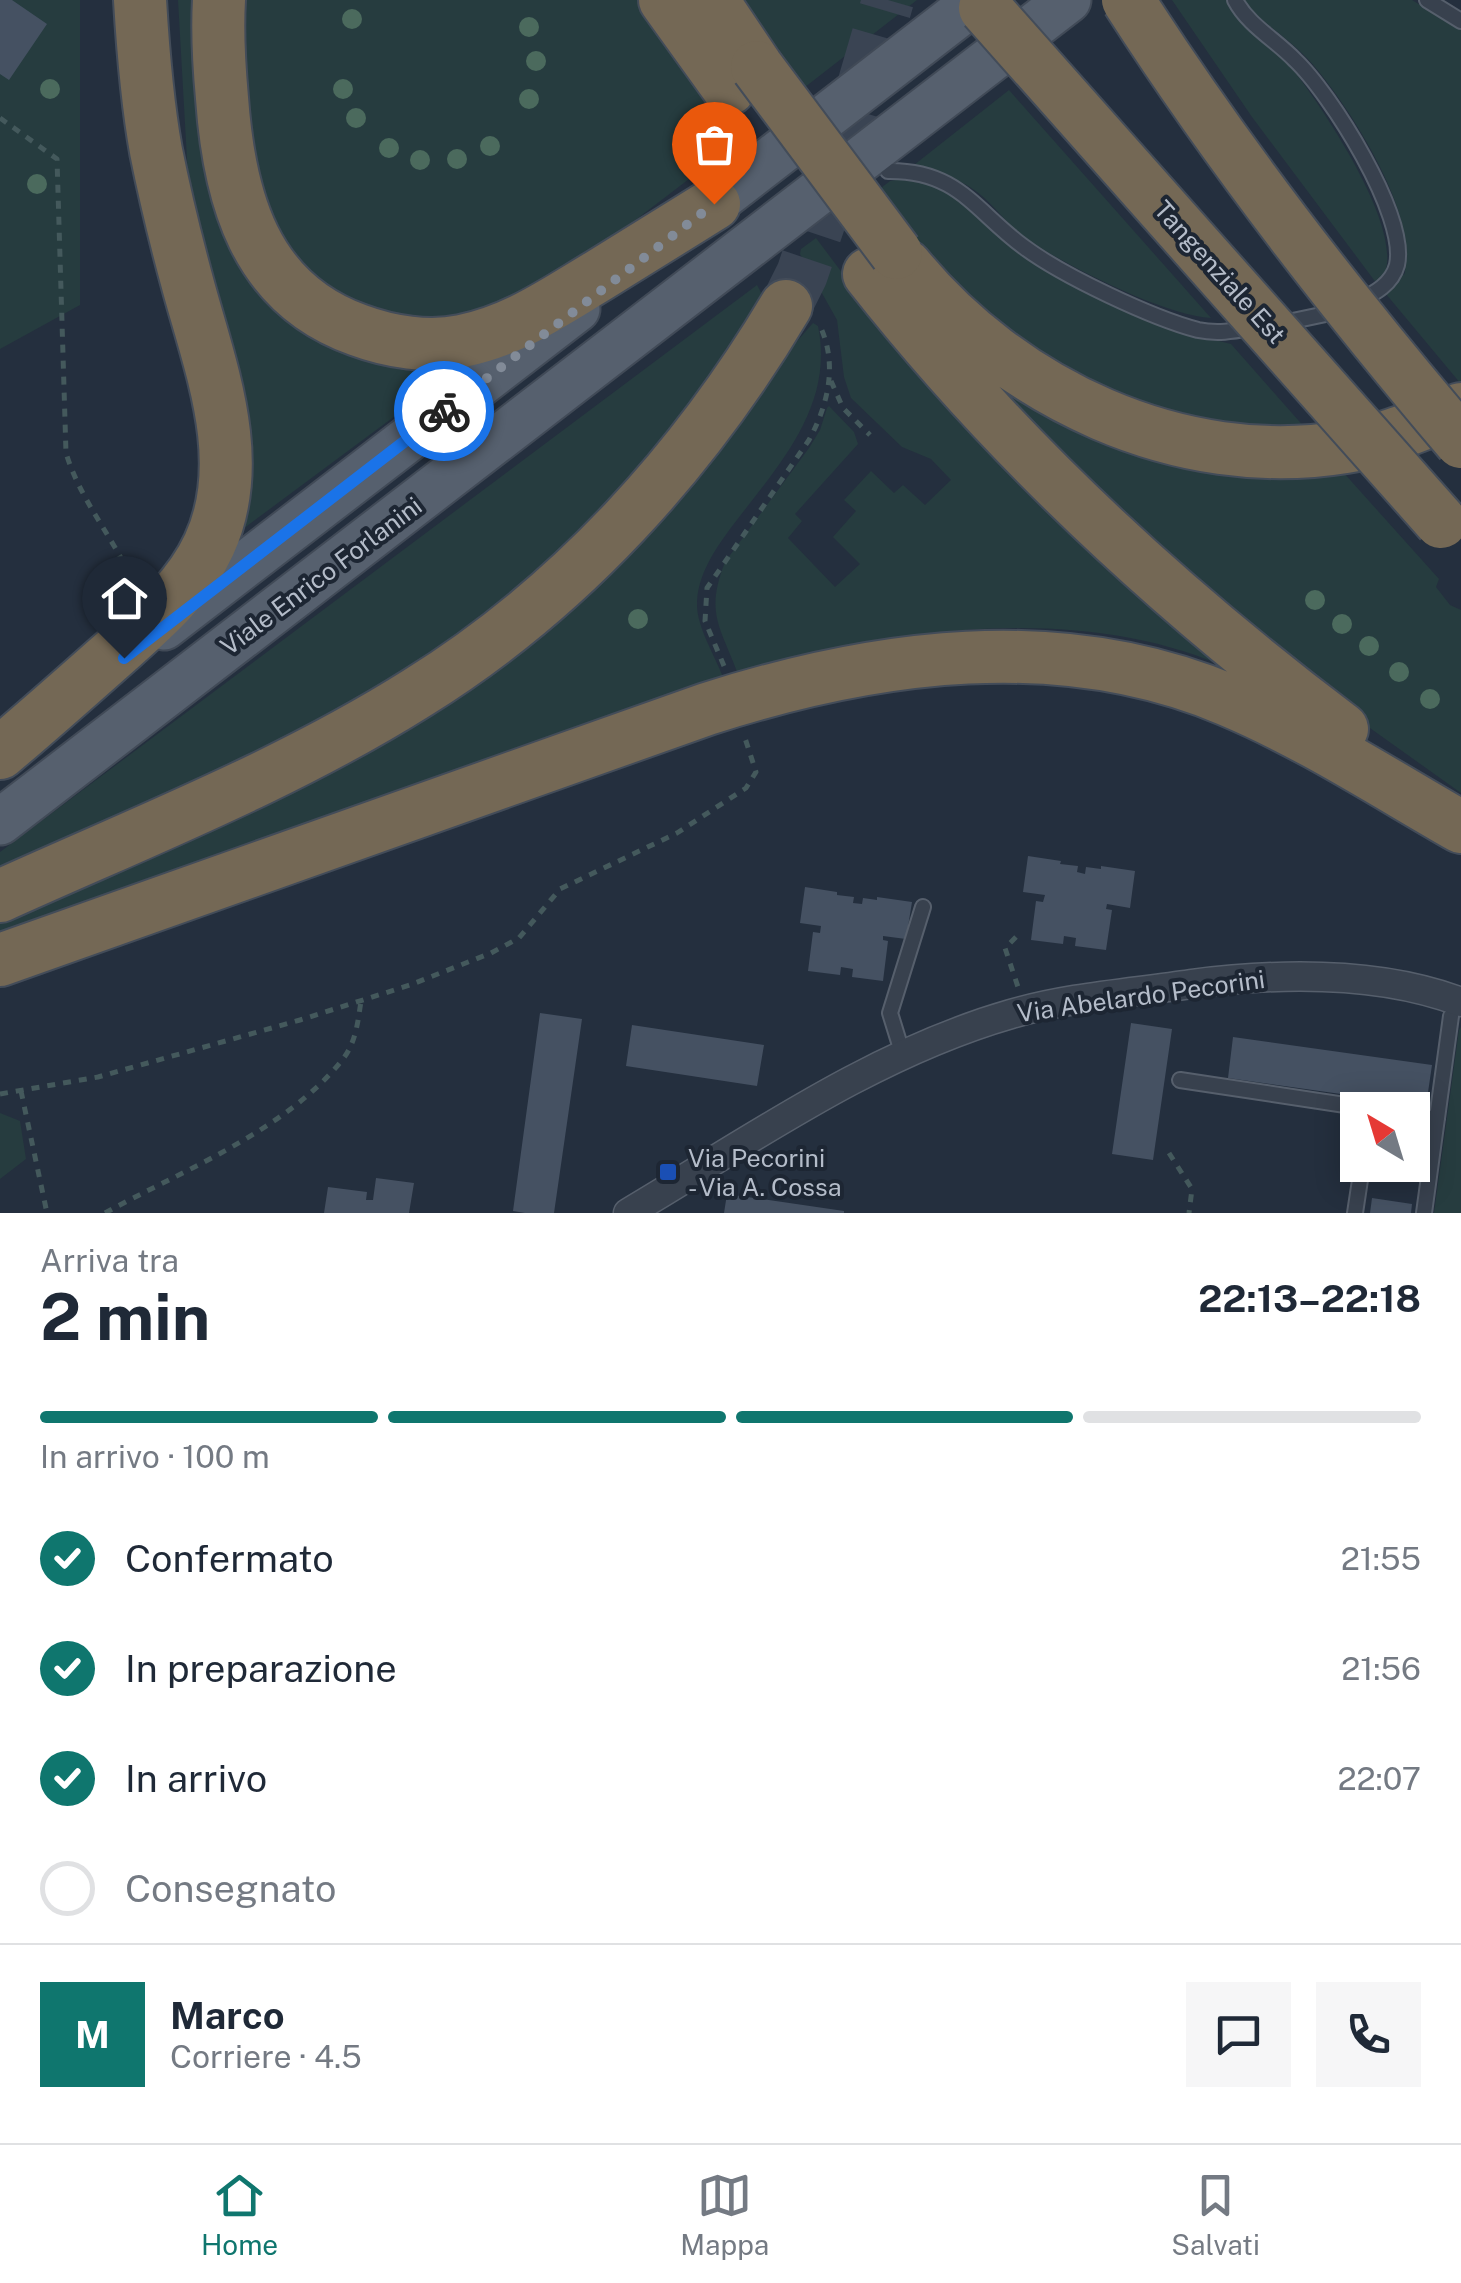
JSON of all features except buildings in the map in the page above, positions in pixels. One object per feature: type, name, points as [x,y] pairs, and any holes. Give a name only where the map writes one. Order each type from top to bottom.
[{"type":"highway","points":[[0,753],[160,612],[189,580],[210,543],[224,495],[226,448],[218,397],[156,151],[144,69],[140,0]]},
{"type":"highway","points":[[163,0],[167,136],[186,279]]},
{"type":"highway","points":[[219,0],[225,145],[233,190],[246,225],[266,260],[294,291],[350,328],[389,339],[436,344],[509,328],[551,307],[714,204]]},
{"type":"highway","points":[[664,0],[743,78],[882,264],[966,388],[1042,468],[1208,625],[1461,819]]},
{"type":"highway","points":[[712,0],[743,78]]},
{"type":"highway","name":"Tangenziale Est","points":[[978,0],[1451,533]]},
{"type":"highway","points":[[1128,0],[1298,243],[1461,442]]},
{"type":"highway","points":[[882,264],[994,354],[1059,394],[1150,432],[1222,449],[1305,452],[1349,447],[1461,409]]},
{"type":"highway","points":[[0,896],[340,738],[418,692],[492,641],[594,554],[656,488],[801,312]]},
{"type":"highway","points":[[0,960],[707,709],[781,685],[895,662],[992,656],[1082,660],[1142,671],[1225,698],[1298,732],[1461,827]]},
{"type":"main road","points":[[0,753],[978,0]]},
{"type":"main road","name":"Viale Enrico Forlanini","points":[[0,822],[1068,0]]},
{"type":"street","name":"Via Abelardo Pecorini","points":[[628,1213],[849,1081],[904,1055],[1027,1010],[1074,1000],[1266,976],[1348,979],[1438,993],[1456,1009]]},
{"type":"lane","points":[[888,171],[909,172],[956,187],[1026,249],[1091,284],[1198,330],[1220,333],[1312,319],[1344,310],[1389,282],[1397,266],[1398,244],[1383,194],[1348,132],[1298,62],[1262,32],[1235,0]]},
{"type":"lane","points":[[1427,0],[1461,20]]},
{"type":"lane","points":[[904,1055],[890,1013],[923,907]]},
{"type":"lane","points":[[1424,1213],[1456,1009]]},
{"type":"lane","points":[[1180,1080],[1340,1104]]},
{"type":"lane","points":[[1430,1118],[1437,1119]]},
{"type":"lane","points":[[1355,1213],[1360,1182]]},
{"type":"path","points":[[0,118],[57,159],[66,453],[82,494],[123,558],[134,584]]},
{"type":"path","points":[[801,312],[827,348],[830,378],[843,408],[870,435]]},
{"type":"path","points":[[727,673],[705,621],[707,588],[810,440],[822,415],[830,378]]},
{"type":"path","points":[[0,1094],[98,1077],[362,1000],[491,954],[518,938],[560,889],[677,833],[746,788],[756,772],[742,729]]},
{"type":"path","points":[[1016,936],[1005,948],[1027,1010]]},
{"type":"path","points":[[105,1213],[230,1147],[303,1097],[344,1058],[356,1036],[362,1000]]},
{"type":"path","points":[[21,1091],[48,1213]]},
{"type":"path","points":[[1169,1154],[1192,1188],[1189,1213]]},
{"type":"green space","points":[[0,0],[80,0],[80,305],[0,349]]},
{"type":"green space","points":[[178,0],[209,0],[249,256],[461,367],[224,543],[191,230]]},
{"type":"green space","points":[[232,0],[648,0],[712,103],[740,140],[535,293],[427,327],[327,299],[257,216]]},
{"type":"green space","points":[[728,0],[917,0],[800,91]]},
{"type":"green space","points":[[1172,0],[1227,0],[1240,21],[1287,63],[1308,89],[1362,177],[1376,210],[1386,240],[1387,266],[1377,284],[1252,117]]},
{"type":"green space","points":[[1243,0],[1412,0],[1461,30],[1461,384],[1386,294],[1405,273],[1405,239],[1391,190],[1366,141],[1307,58]]},
{"type":"green space","points":[[1009,90],[1211,318],[1169,309],[1091,276],[1021,235],[970,187],[914,165]]},
{"type":"green space","points":[[907,178],[953,191],[1020,254],[1068,280],[1195,335],[1231,344],[1314,438],[1149,417],[981,324],[877,191],[890,181]]},
{"type":"green space","points":[[816,238],[852,286],[1234,671],[1177,649],[1116,635],[1052,629],[987,629],[858,644],[738,674],[717,619],[719,579],[725,562],[809,448],[829,406],[854,432],[858,444],[795,514],[802,521],[788,538],[835,587],[860,564],[833,537],[856,511],[844,500],[871,471],[894,493],[903,485],[925,505],[951,480],[931,459],[902,447],[851,398],[844,377],[837,320],[800,254]]},
{"type":"green space","points":[[757,285],[763,296],[733,359],[567,556],[420,672],[0,878],[0,852]]},
{"type":"green space","points":[[932,316],[1011,384],[1334,462],[1439,579],[1436,587],[1450,605],[1461,610],[1461,793],[1318,691],[1089,495]]},
{"type":"green space","points":[[813,323],[818,326],[821,356],[810,410],[783,460],[718,546],[700,584],[700,623],[723,677],[0,934],[0,918],[342,759],[770,372]]},
{"type":"green space","points":[[1461,1027],[1461,1213],[1434,1213],[1459,1030]]},
{"type":"green space","points":[[0,1113],[20,1121],[26,1159],[0,1179]]},
{"type":"tunnel","points":[[786,306],[802,274],[845,147],[888,0]]},
{"type":"way so far","points":[[444,411],[714,204]]},
{"type":"place","name":"Via Pecorini - Via A. Cossa","points":[[668,1172]]},
{"type":"route","points":[[124,658],[444,411]]}]
